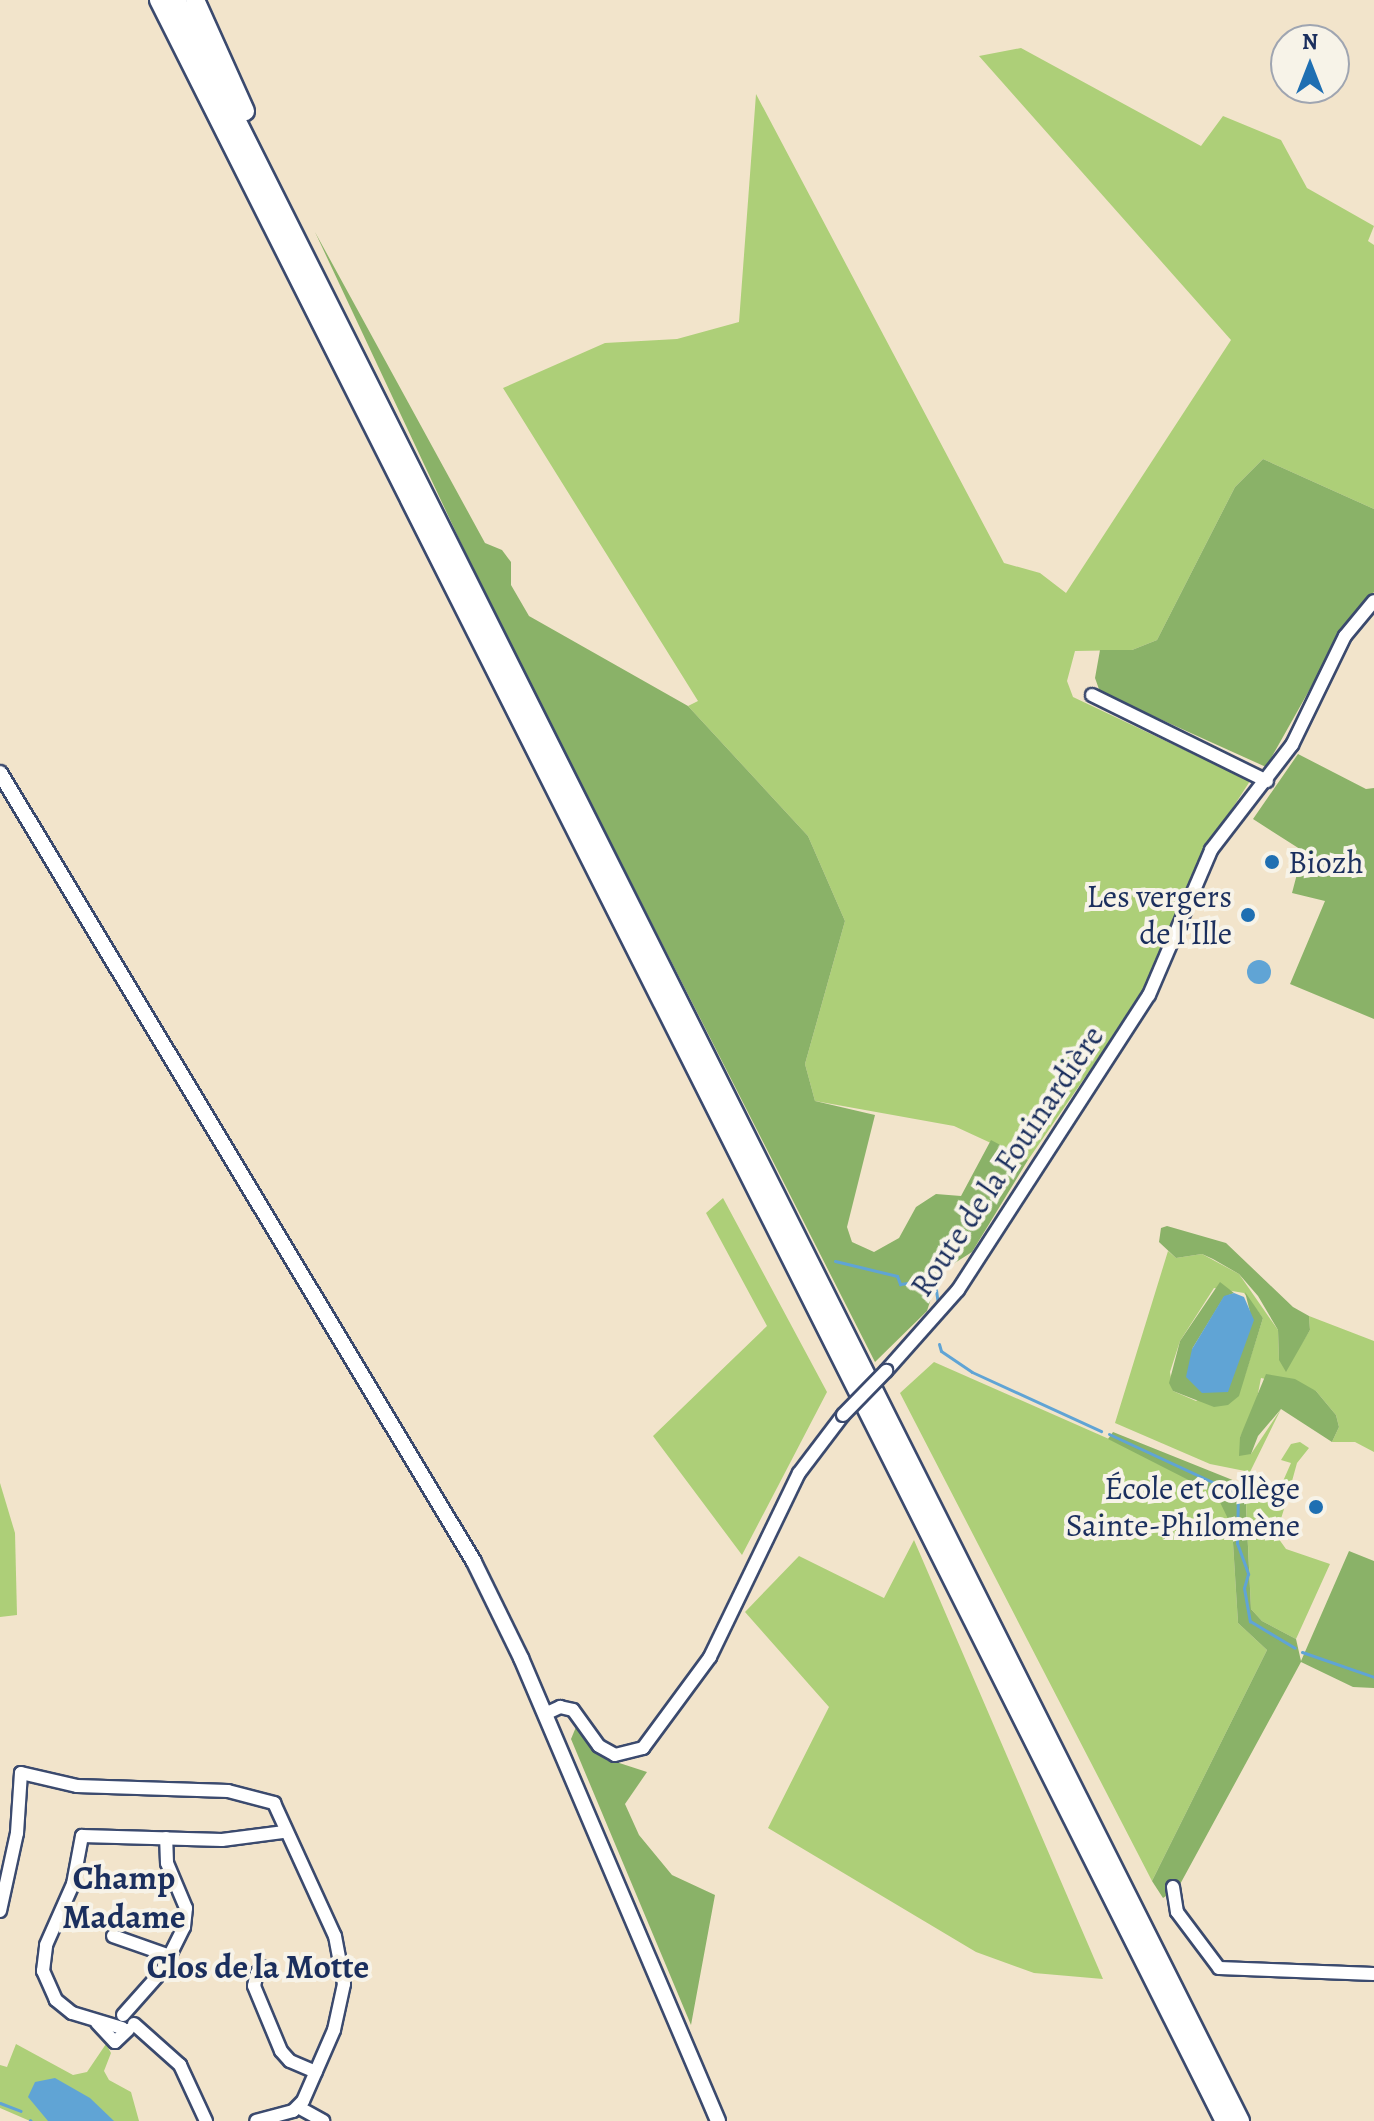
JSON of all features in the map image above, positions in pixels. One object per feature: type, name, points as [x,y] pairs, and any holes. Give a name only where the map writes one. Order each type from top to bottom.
[{"type":"highway","points":[[195,0],[278,183],[288,225]]},
{"type":"highway","points":[[164,2],[288,225],[1240,2121]]},
{"type":"highway","points":[[164,2],[1225,2121]]},
{"type":"main road","points":[[0,773],[453,1526],[545,1714],[718,2121]]},
{"type":"street","name":"Route de la Fouinardière","points":[[545,1714],[573,1710],[599,1746],[615,1755],[643,1748],[710,1657],[799,1473],[843,1415],[958,1290],[1149,995],[1211,850],[1292,745],[1345,636],[1374,601]]},
{"type":"street","points":[[1092,695],[1267,781]]},
{"type":"street","points":[[0,1911],[17,1833],[21,1773],[77,1786],[250,1793],[274,1803],[284,1832],[335,1936],[344,1970],[340,2015],[298,2107]]},
{"type":"street","points":[[166,1838],[167,1863],[186,1917],[170,1956],[138,1993],[127,2023],[115,2042],[97,2023],[62,2006],[43,1971],[46,1945],[73,1884],[80,1839],[86,1835],[222,1840],[284,1832]]},
{"type":"street","points":[[1173,1887],[1177,1912],[1219,1968],[1374,1974]]},
{"type":"street","points":[[113,1936],[170,1956]]},
{"type":"street","points":[[266,1967],[257,1973],[254,1986],[281,2051],[290,2061],[316,2072]]},
{"type":"street","points":[[97,2023],[127,2023],[155,2040],[187,2075],[206,2121]]},
{"type":"street","points":[[256,2121],[298,2107],[326,2120]]},
{"type":"green space","points":[[1021,48],[1201,146],[1223,116],[1281,140],[1307,188],[1374,226],[1368,241],[1374,245],[1374,509],[1263,459],[1235,487],[1157,640],[1132,650],[1075,651],[1067,681],[1073,697],[1250,781],[1199,860],[1141,996],[1028,1160],[954,1126],[815,1101],[805,1064],[845,921],[808,836],[688,706],[698,701],[503,388],[605,343],[677,339],[739,322],[756,94],[1004,563],[1040,573],[1066,593],[1231,340],[979,56]]},
{"type":"green space","points":[[315,232],[485,543],[502,550],[511,562],[511,585],[529,616],[688,706],[808,836],[845,921],[805,1064],[815,1101],[875,1115],[847,1227],[852,1242],[874,1252],[899,1238],[916,1207],[936,1194],[961,1196],[991,1140],[1028,1160],[972,1252],[939,1273],[927,1311],[875,1362],[492,609]]},
{"type":"green space","points":[[1263,459],[1374,509],[1374,592],[1338,639],[1266,767],[1100,692],[1095,678],[1100,650],[1132,650],[1157,640],[1235,487]]},
{"type":"green space","points":[[1298,754],[1366,789],[1374,788],[1374,1019],[1290,984],[1325,901],[1292,893],[1303,851],[1253,819]]},
{"type":"green space","points":[[723,1198],[827,1392],[742,1555],[653,1436],[767,1326],[706,1213]]},
{"type":"green space","points":[[1167,1226],[1226,1243],[1293,1307],[1309,1316],[1310,1330],[1286,1372],[1279,1360],[1278,1330],[1258,1296],[1239,1274],[1213,1259],[1202,1254],[1176,1258],[1159,1242],[1161,1228]]},
{"type":"green space","points":[[1168,1251],[1176,1258],[1202,1254],[1239,1274],[1278,1330],[1279,1360],[1302,1343],[1310,1330],[1309,1316],[1374,1341],[1374,1452],[1355,1442],[1332,1442],[1339,1427],[1336,1415],[1316,1391],[1261,1378],[1255,1409],[1240,1437],[1251,1454],[1281,1409],[1250,1472],[1210,1464],[1115,1423]],"holes":[[[1214,1288],[1244,1293],[1263,1318],[1245,1375],[1196,1401],[1173,1391],[1170,1372],[1180,1341]]]},
{"type":"green space","points":[[1220,1282],[1234,1293],[1224,1297],[1192,1349],[1250,1312],[1245,1292],[1263,1318],[1239,1396],[1228,1405],[1214,1407],[1173,1391],[1169,1383],[1180,1341]]},
{"type":"green space","points":[[934,1362],[1168,1465],[1216,1494],[1226,1509],[1232,1527],[1238,1623],[1267,1650],[1152,1881],[900,1393]]},
{"type":"green space","points":[[1266,1374],[1295,1379],[1316,1391],[1336,1415],[1339,1427],[1332,1442],[1281,1409],[1258,1436],[1251,1454],[1239,1456],[1240,1437]]},
{"type":"green space","points":[[1113,1432],[1245,1485],[1251,1609],[1262,1621],[1296,1639],[1301,1661],[1349,1551],[1374,1561],[1374,1688],[1353,1687],[1301,1662],[1178,1888],[1163,1898],[1152,1881],[1267,1650],[1238,1623],[1232,1527],[1216,1494],[1108,1439]]},
{"type":"green space","points":[[1300,1442],[1309,1448],[1297,1463],[1289,1492],[1280,1488],[1291,1463],[1281,1460],[1291,1444]]},
{"type":"green space","points":[[1245,1482],[1288,1496],[1276,1535],[1286,1549],[1330,1564],[1296,1639],[1262,1621],[1251,1609]]},
{"type":"green space","points":[[0,1483],[15,1533],[17,1615],[0,1617]]},
{"type":"green space","points":[[914,1540],[1103,1979],[1034,1973],[976,1952],[768,1828],[829,1707],[745,1612],[799,1556],[884,1598]]},
{"type":"green space","points":[[576,1727],[607,1759],[647,1772],[625,1804],[639,1835],[672,1875],[715,1895],[691,2025],[571,1739]]},
{"type":"green space","points":[[16,2044],[73,2075],[87,2072],[106,2044],[111,2053],[104,2071],[109,2080],[131,2092],[139,2121],[30,2121],[0,2108],[0,2065],[7,2067]]},
{"type":"water","points":[[1259,960],[1267,964],[1271,972],[1267,980],[1259,984],[1251,980],[1247,972],[1251,964]]},
{"type":"water","points":[[1234,1293],[1244,1297],[1254,1320],[1228,1392],[1202,1393],[1186,1377],[1192,1349],[1224,1296]]},
{"type":"water","points":[[55,2078],[90,2098],[114,2121],[48,2121],[28,2097],[35,2082]]},
{"type":"waterway","points":[[835,1261],[897,1276],[900,1284],[924,1281],[936,1290],[938,1305]]},
{"type":"waterway","points":[[939,1344],[941,1351],[972,1372],[1101,1431]]},
{"type":"waterway","points":[[1109,1434],[1238,1494],[1237,1543],[1248,1574],[1244,1588],[1250,1621],[1295,1648]]},
{"type":"waterway","points":[[1302,1652],[1374,1677]]},
{"type":"waterway","points":[[0,2103],[21,2111]]},
{"type":"place","name":"Biozh","points":[[1272,862]]},
{"type":"place","name":"Les vergers de l'Ille","points":[[1248,915]]},
{"type":"place","name":"École et collège Sainte-Philomène","points":[[1316,1507]]},
{"type":"district","name":"Champ Madame","points":[[124,1896]]},
{"type":"district","name":"Clos de la Motte","points":[[258,1967]]}]
